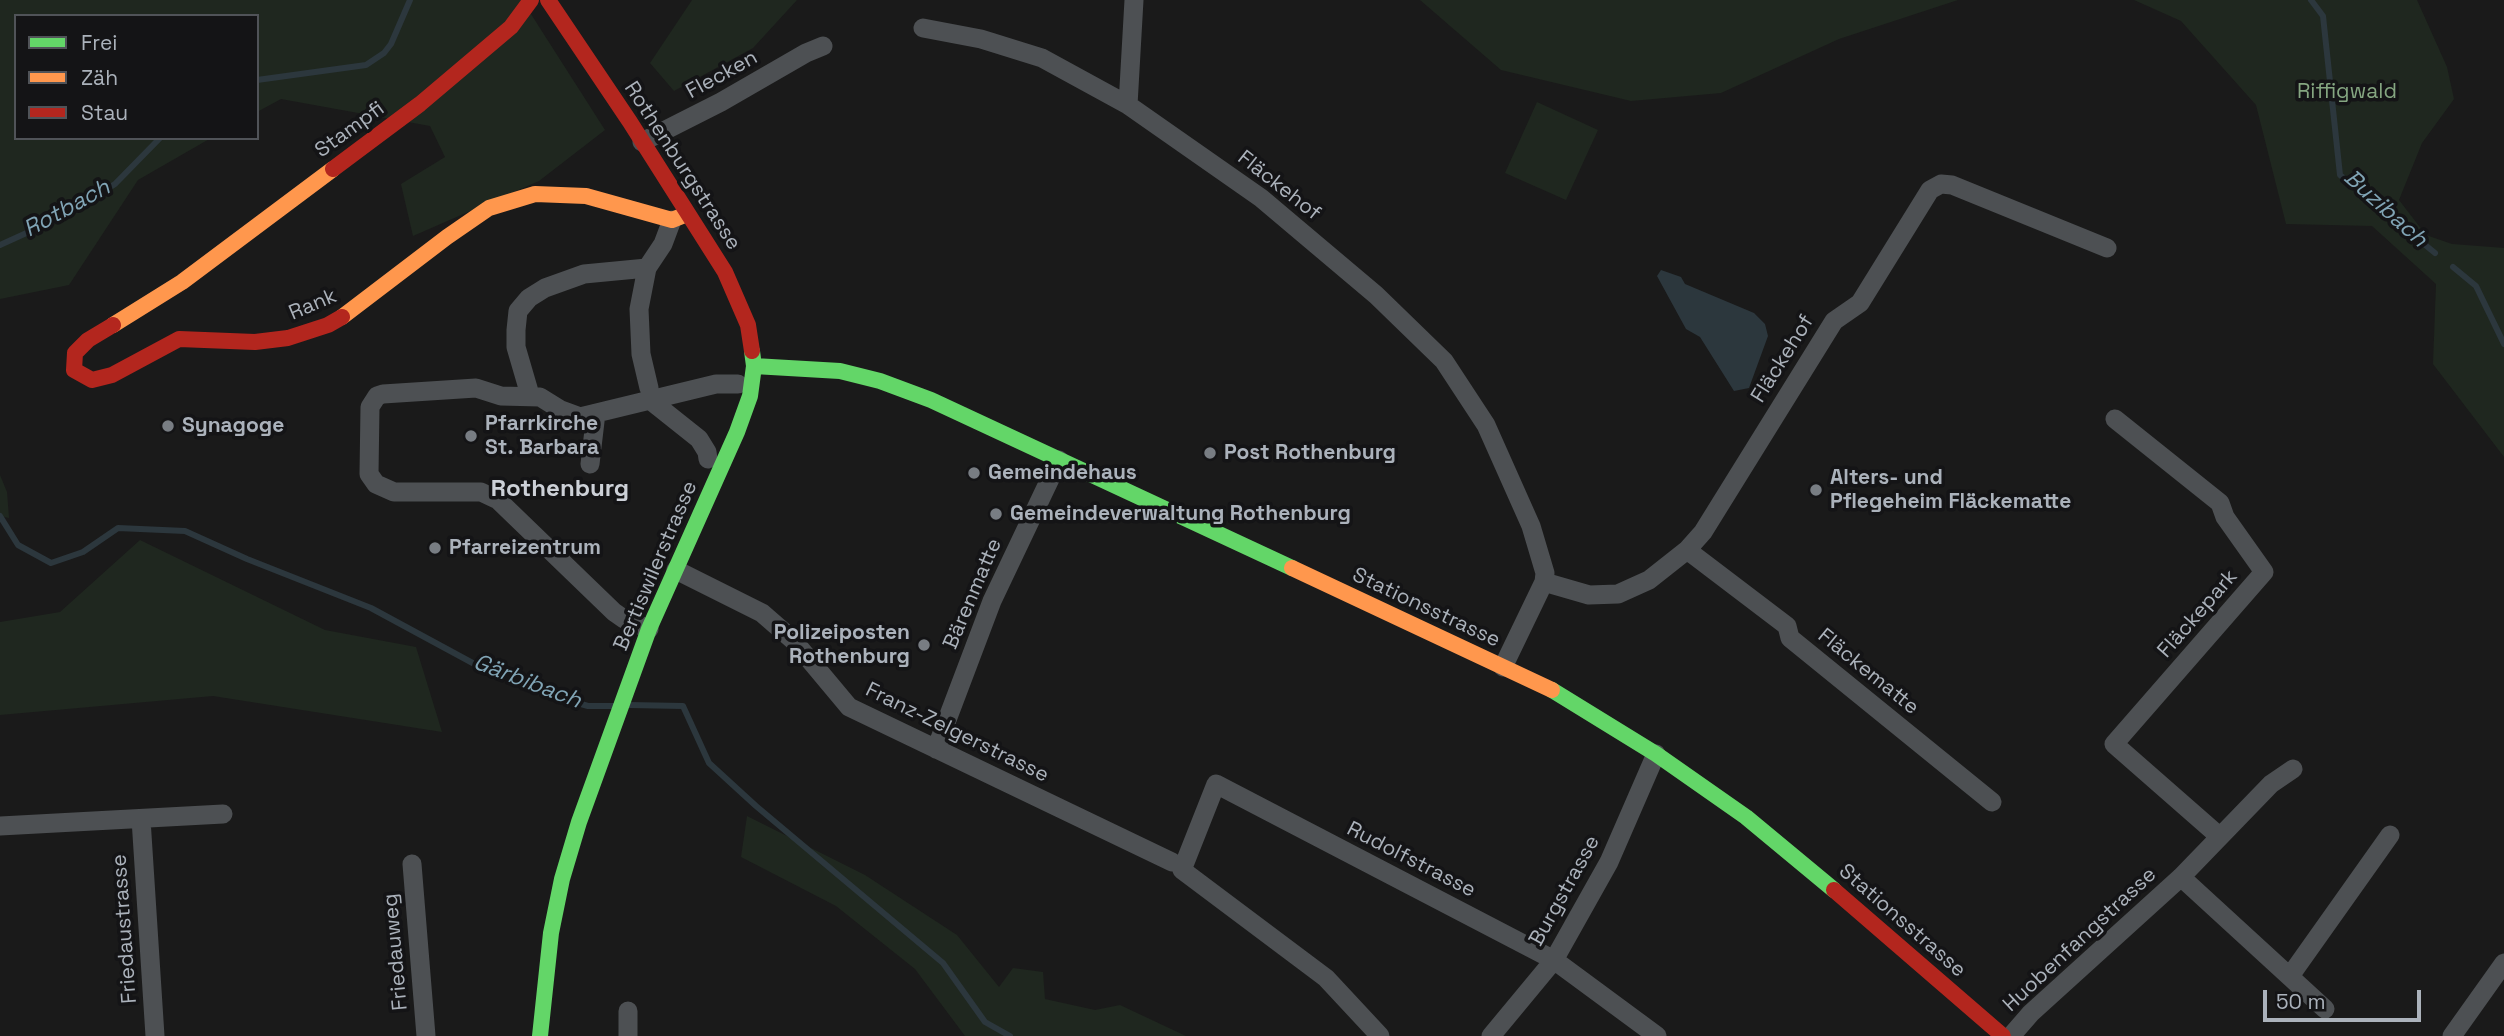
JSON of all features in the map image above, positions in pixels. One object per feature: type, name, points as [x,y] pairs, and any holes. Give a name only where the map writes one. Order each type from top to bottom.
[{"type":"street","name":"Stampfi","points":[[182,282],[420,104],[511,27],[531,0]]},
{"type":"street","name":"Rothenburgstrasse","points":[[548,0],[631,122],[680,217],[721,265],[740,302],[750,334],[754,366]]},
{"type":"street","points":[[1128,105],[1134,0]]},
{"type":"street","name":"Fläckehof","points":[[923,28],[981,39],[1042,58],[1128,105],[1261,198],[1376,295],[1444,361],[1462,386],[1492,438],[1531,526],[1542,559],[1544,582],[1589,595],[1618,594],[1649,580],[1687,550],[1703,531],[1833,321],[1860,303],[1930,190],[1941,184],[1952,185],[2107,248]]},
{"type":"street","name":"Flecken","points":[[642,142],[823,46]]},
{"type":"street","name":"Rank","points":[[182,282],[88,340],[75,353],[74,370],[92,380],[112,375],[180,339],[255,342],[288,338],[328,325],[349,314],[447,237],[489,208],[535,194],[586,196],[680,217]]},
{"type":"street","points":[[680,217],[647,268],[639,309],[641,354],[650,394],[709,450]]},
{"type":"street","points":[[535,396],[516,347],[518,311],[529,298],[545,288],[584,274],[647,268]]},
{"type":"street","name":"Stationsstrasse","points":[[754,366],[840,371],[880,381],[931,400],[1559,693],[1656,754],[1746,817],[2003,1036]]},
{"type":"street","name":"Bertiswilerstrasse","points":[[540,1036],[548,949],[570,850],[649,629],[737,432],[750,396],[754,366]]},
{"type":"street","points":[[649,629],[614,612],[498,500],[481,492],[394,492],[376,484],[369,474],[370,407],[377,396],[383,394],[477,388],[501,396],[535,396],[580,417],[650,394],[730,385]]},
{"type":"street","points":[[590,464],[596,413]]},
{"type":"street","name":"Fläckepark","points":[[2115,419],[2220,503],[2225,517],[2264,572],[2114,744],[2219,836]]},
{"type":"street","name":"Bärenmatte","points":[[936,749],[992,601],[1059,460]]},
{"type":"street","name":"Fläckematte","points":[[1687,550],[1787,626],[1790,638],[1992,802]]},
{"type":"street","name":"Franz-Zelgerstrasse","points":[[676,570],[762,613],[793,640],[849,707],[1177,866],[1326,978],[1380,1036]]},
{"type":"street","points":[[1503,667],[1544,582]]},
{"type":"street","name":"Burgstrasse","points":[[1491,1036],[1554,960],[1609,862],[1656,754]]},
{"type":"street","name":"Huobenfangstrasse","points":[[2011,1036],[2031,1013],[2181,877],[2271,784],[2293,769]]},
{"type":"street","name":"Rudolfstrasse","points":[[1177,866],[1216,784],[1554,960],[1657,1036]]},
{"type":"street","points":[[0,826],[223,814]]},
{"type":"street","name":"Friedaustrasse","points":[[141,818],[155,1036]]},
{"type":"street","points":[[2290,976],[2390,835]]},
{"type":"street","name":"Friedauweg","points":[[412,864],[426,1036]]},
{"type":"street","name":"Huobenfangstrasse","points":[[2181,877],[2325,1009]]},
{"type":"street","points":[[2452,1036],[2504,963]]},
{"type":"street","points":[[628,1011],[628,1036]]},
{"type":"green space","points":[[0,0],[522,0],[605,130],[539,181],[413,236],[401,184],[445,157],[430,126],[281,99],[259,111],[259,14],[14,14],[14,140],[208,140],[138,180],[69,285],[0,299]]},
{"type":"green space","points":[[692,0],[797,0],[753,48],[674,91],[650,63]]},
{"type":"green space","points":[[1420,0],[1958,0],[1839,39],[1721,93],[1631,101],[1501,70]]},
{"type":"green space","name":"Riffigwald","points":[[2134,0],[2417,0],[2447,67],[2454,99],[2422,143],[2399,200],[2426,235],[2452,244],[2504,248],[2504,457],[2433,364],[2436,284],[2372,226],[2286,224],[2256,105],[2181,21]]},
{"type":"green space","points":[[1537,102],[1598,130],[1566,200],[1505,173]]},
{"type":"green space","points":[[0,475],[7,492],[9,518],[0,516]]},
{"type":"green space","points":[[140,540],[325,630],[416,647],[442,732],[213,696],[0,715],[0,622],[60,612]]},
{"type":"green space","points":[[747,816],[865,875],[957,935],[999,987],[1013,968],[1043,972],[1045,999],[1095,1010],[1120,1005],[1186,1036],[965,1036],[915,969],[836,906],[741,857]]},
{"type":"shaded area","points":[[1661,270],[1681,277],[1685,284],[1754,313],[1765,324],[1768,336],[1749,388],[1734,391],[1700,337],[1686,329],[1657,276]]},
{"type":"waterway","name":"Rotbach","points":[[259,80],[366,65],[384,53],[391,44],[410,0]]},
{"type":"waterway","name":"Buzibach","points":[[2311,0],[2323,16],[2340,175],[2435,253]]},
{"type":"waterway","name":"Rotbach","points":[[0,245],[66,215],[115,184],[158,140]]},
{"type":"waterway","name":"Buzibach","points":[[2453,267],[2476,286],[2504,344]]},
{"type":"waterway","name":"Gärbibach","points":[[0,516],[18,545],[51,563],[83,552],[118,528],[185,531],[247,559],[371,608],[480,667],[539,692],[588,706],[614,706]]},
{"type":"waterway","name":"Gärbibach","points":[[629,705],[683,706],[709,763],[756,806],[943,963],[985,1022],[1010,1036]]},
{"type":"traffic: fast","points":[[540,1036],[551,933],[562,879],[579,822],[649,629],[737,432],[750,396],[754,366],[752,351]]},
{"type":"traffic: fast","points":[[754,366],[840,371],[880,381],[931,400],[1292,568]]},
{"type":"traffic: fast","points":[[1552,690],[1656,754],[1746,817],[1834,890]]},
{"type":"traffic: slow","points":[[113,325],[182,282],[333,169]]},
{"type":"traffic: slow","points":[[342,317],[489,208],[535,194],[586,196],[672,220],[687,214]]},
{"type":"traffic: slow","points":[[1292,568],[1552,690]]},
{"type":"traffic: jam","points":[[333,169],[420,104],[511,27],[531,0]]},
{"type":"traffic: jam","points":[[548,0],[630,122],[725,272],[748,325],[752,351]]},
{"type":"traffic: jam","points":[[113,325],[88,340],[75,353],[74,370],[92,380],[112,375],[179,339],[255,342],[288,338],[328,325],[342,317]]},
{"type":"traffic: jam","points":[[1834,890],[2003,1036]]},
{"type":"place","name":"Synagoge","points":[[168,426]]},
{"type":"place","name":"Pfarrkirche St. Barbara","points":[[471,436]]},
{"type":"place","name":"Post Rothenburg","points":[[1210,453]]},
{"type":"place","name":"Gemeindehaus","points":[[974,473]]},
{"type":"place","name":"Alters- und Pflegeheim Fläckematte","points":[[1816,490]]},
{"type":"place","name":"Gemeindeverwaltung Rothenburg","points":[[996,514]]},
{"type":"place","name":"Pfarreizentrum","points":[[435,548]]},
{"type":"place","name":"Polizeiposten Rothenburg","points":[[924,645]]},
{"type":"district","name":"Rothenburg","points":[[560,489]]}]
